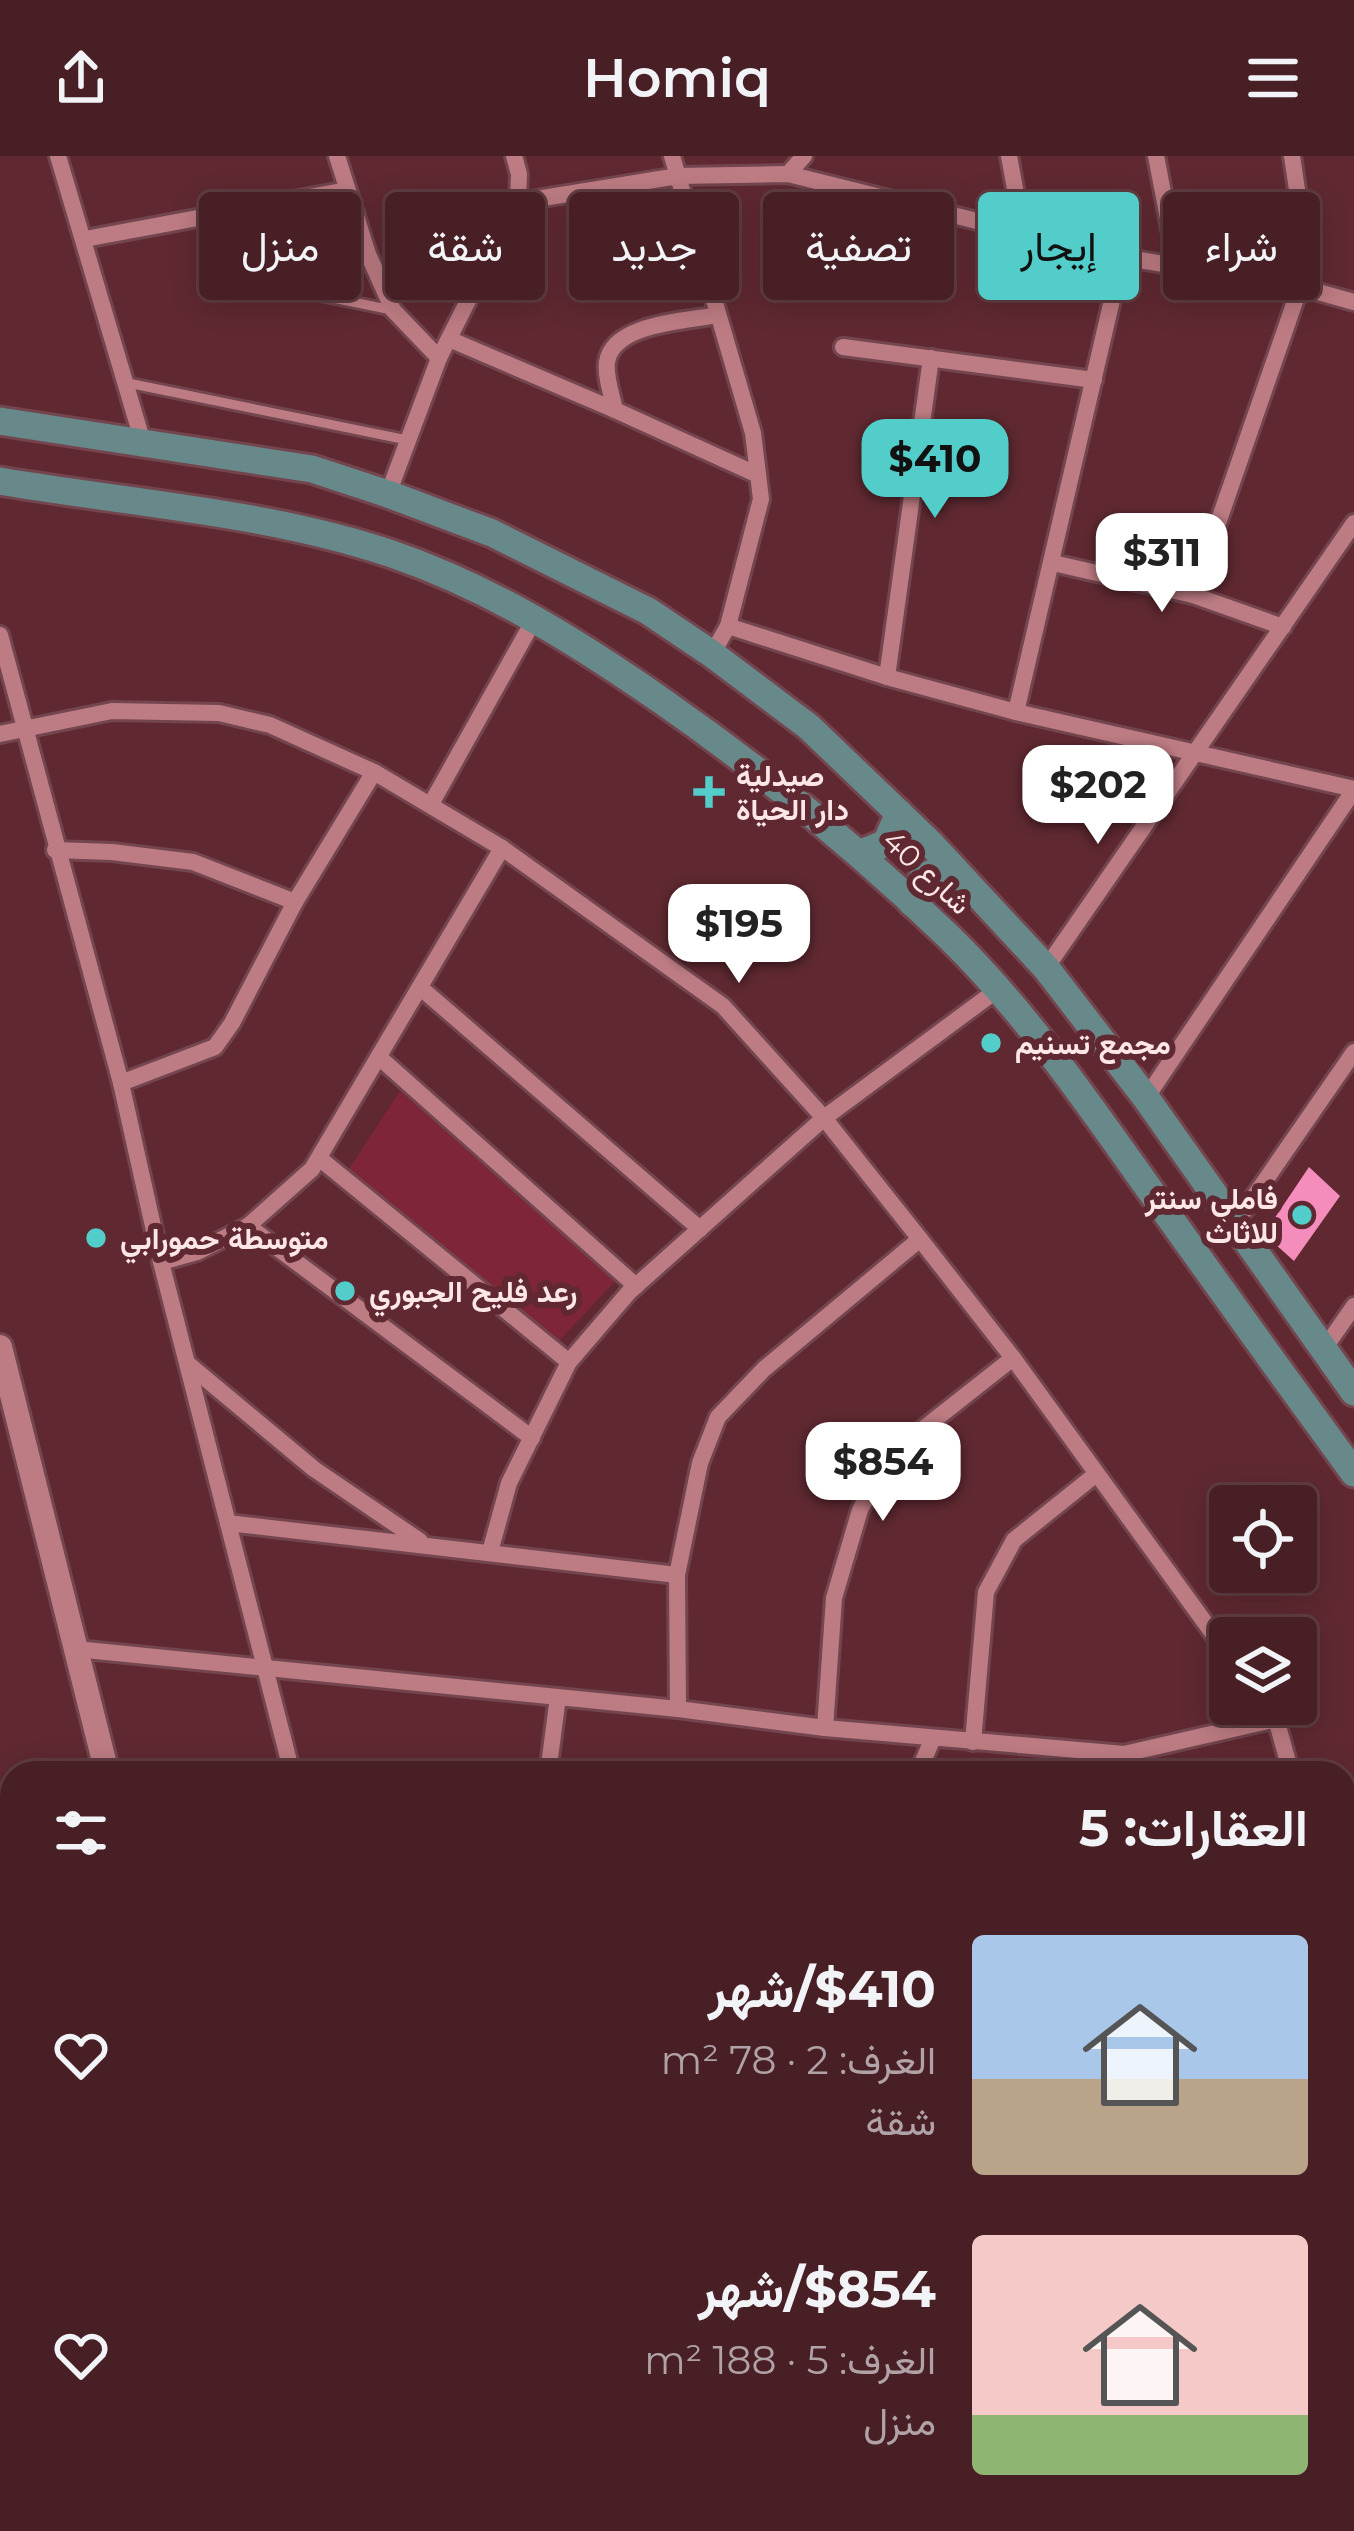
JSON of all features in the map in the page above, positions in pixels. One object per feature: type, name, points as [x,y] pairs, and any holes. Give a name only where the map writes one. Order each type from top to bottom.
[{"type":"main road","name":"شارع 40","points":[[0,421],[312,469],[511,543],[648,611],[712,654],[809,727],[950,865],[1046,968],[1146,1098],[1354,1392]]},
{"type":"main road","name":"شارع 40","points":[[0,481],[278,524],[345,539],[482,591],[535,618],[702,729],[859,854],[997,990],[1075,1084],[1354,1473]]},
{"type":"main road","points":[[859,854],[886,843],[898,813]]},
{"type":"main road","points":[[912,903],[923,877],[950,865]]},
{"type":"street","points":[[58,156],[144,446]]},
{"type":"street","points":[[338,156],[368,254],[393,310],[439,358]]},
{"type":"street","points":[[514,156],[518,192]]},
{"type":"street","points":[[672,156],[753,433],[761,499],[728,626],[712,654]]},
{"type":"street","points":[[788,174],[804,156]]},
{"type":"street","points":[[1009,156],[1015,192]]},
{"type":"street","points":[[1156,156],[1163,192]]},
{"type":"street","points":[[1292,156],[1297,192]]},
{"type":"street","points":[[545,198],[678,176],[788,174],[978,221]]},
{"type":"street","points":[[337,192],[347,190]]},
{"type":"street","points":[[86,239],[199,218]]},
{"type":"street","points":[[1320,293],[1354,302]]},
{"type":"street","points":[[388,494],[439,358],[469,300]]},
{"type":"street","points":[[1016,712],[1112,300]]},
{"type":"street","points":[[1193,595],[1295,300]]},
{"type":"street","points":[[615,410],[607,363],[619,341],[633,331],[718,315]]},
{"type":"street","points":[[449,339],[758,475]]},
{"type":"street","points":[[843,346],[1094,380]]},
{"type":"street","points":[[887,677],[932,358]]},
{"type":"street","points":[[1046,968],[1354,523]]},
{"type":"street","points":[[1053,563],[1193,595],[1283,627]]},
{"type":"street","points":[[431,804],[535,618]]},
{"type":"street","points":[[728,626],[1016,712],[1354,789],[1146,1098]]},
{"type":"street","points":[[0,634],[121,1083],[161,1262],[289,1761]]},
{"type":"street","points":[[0,734],[112,711],[219,713],[270,725],[374,772],[502,848],[723,1006],[824,1118],[920,1239],[1209,1628]]},
{"type":"street","points":[[121,1083],[215,1047],[374,772]]},
{"type":"street","points":[[161,1262],[197,1252],[248,1226],[312,1169],[502,848]]},
{"type":"street","points":[[55,850],[193,862],[296,902]]},
{"type":"street","points":[[422,989],[700,1229]]},
{"type":"street","points":[[490,1552],[509,1483],[569,1362],[636,1286],[824,1118],[997,990]]},
{"type":"street","points":[[1235,1224],[1354,1052]]},
{"type":"street","points":[[380,1058],[636,1286]]},
{"type":"street","points":[[319,1158],[569,1362]]},
{"type":"street","points":[[248,1226],[532,1438]]},
{"type":"street","points":[[678,1709],[677,1575],[700,1462],[718,1417],[764,1370],[920,1239]]},
{"type":"street","points":[[1324,1349],[1354,1306]]},
{"type":"street","points":[[0,1347],[104,1761]]},
{"type":"street","points":[[825,1728],[834,1598],[860,1510],[890,1455],[1012,1358]]},
{"type":"street","points":[[187,1364],[314,1469],[426,1545]]},
{"type":"street","points":[[974,1742],[986,1592],[1014,1540],[1096,1475]]},
{"type":"street","points":[[228,1523],[677,1575]]},
{"type":"street","points":[[76,1648],[678,1709],[1104,1761]]},
{"type":"street","points":[[550,1761],[558,1697]]},
{"type":"street","points":[[1132,1761],[1231,1725]]},
{"type":"street","points":[[1275,1725],[1287,1761]]},
{"type":"street","points":[[923,1761],[933,1738]]},
{"type":"lane","points":[[343,300],[393,310]]},
{"type":"lane","points":[[122,382],[407,440]]},
{"type":"shaded area","points":[[400,1091],[615,1281],[559,1341],[349,1169]]},
{"type":"building","name":"فاملي سنتر للاثاث","points":[[1309,1167],[1340,1196],[1294,1261],[1264,1234]]},
{"type":"place","name":"صيدلية دار الحياة","points":[[709,792]]},
{"type":"place","name":"مجمع تسنيم","points":[[991,1043]]},
{"type":"place","name":"فاملي سنتر للاثاث","points":[[1302,1215]]},
{"type":"place","name":"متوسطة حمورابي","points":[[96,1238]]},
{"type":"place","name":"رعد فليح الجبوري","points":[[345,1291]]}]
